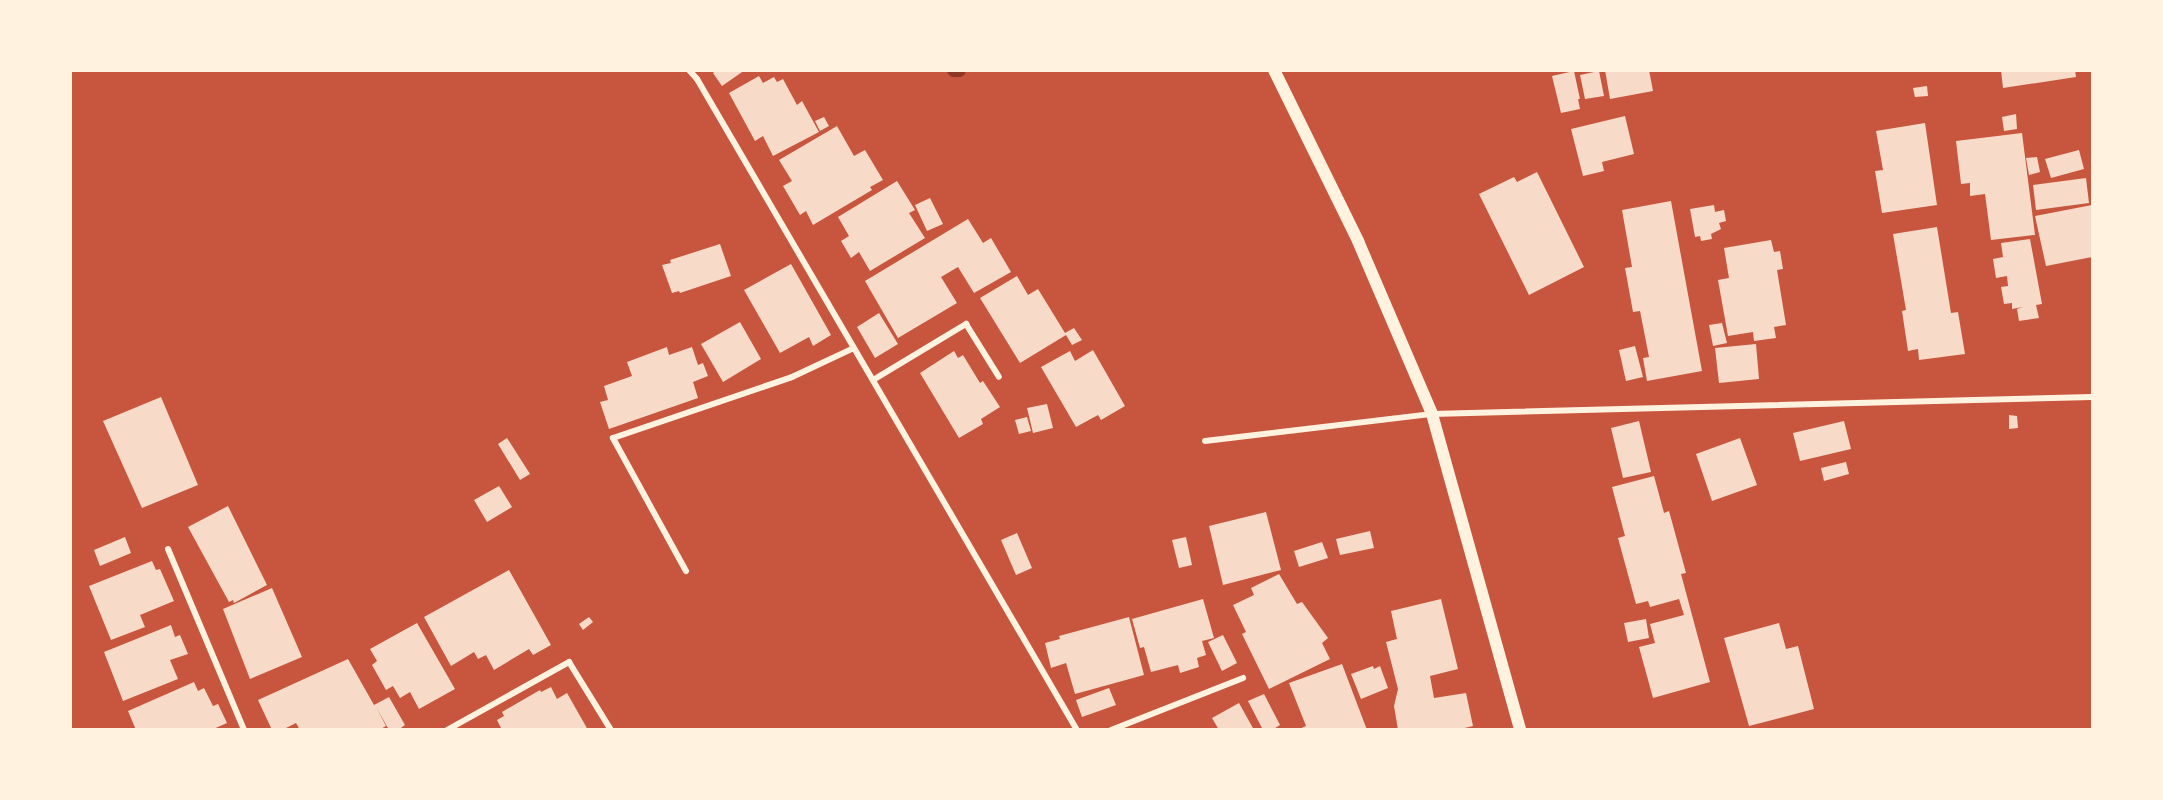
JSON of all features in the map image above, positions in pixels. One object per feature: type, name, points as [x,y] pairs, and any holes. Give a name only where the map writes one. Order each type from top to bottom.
[{"type":"main road","points":[[1274,70],[1358,241],[1432,414],[1520,729]]},
{"type":"street","points":[[689,70],[1077,729]]},
{"type":"street","points":[[873,380],[966,324],[999,377]]},
{"type":"street","points":[[686,571],[613,438],[792,377],[854,348]]},
{"type":"street","points":[[1205,441],[1432,414],[2092,397]]},
{"type":"street","points":[[168,549],[244,729]]},
{"type":"street","points":[[447,729],[569,662],[611,729]]},
{"type":"street","points":[[1111,729],[1243,678]]},
{"type":"building","points":[[717,70],[745,70],[722,86],[713,73]]},
{"type":"building","points":[[1605,70],[1649,70],[1653,91],[1610,99]]},
{"type":"building","points":[[2001,70],[2075,70],[2076,77],[2003,88]]},
{"type":"building","points":[[1574,71],[1580,109],[1561,113],[1552,76]]},
{"type":"building","points":[[1599,71],[1604,96],[1585,99],[1580,75]]},
{"type":"building","points":[[759,76],[763,83],[774,77],[777,82],[783,79],[797,105],[802,101],[819,132],[773,156],[763,136],[755,141],[729,93]]},
{"type":"building","points":[[1927,86],[1928,96],[1915,97],[1913,88]]},
{"type":"building","points":[[2016,114],[2017,129],[2004,131],[2002,117]]},
{"type":"building","points":[[1625,116],[1634,154],[1602,162],[1604,171],[1583,176],[1571,129]]},
{"type":"building","points":[[824,117],[829,126],[820,131],[815,121]]},
{"type":"building","points":[[1925,123],[1937,205],[1882,213],[1875,171],[1883,170],[1876,131]]},
{"type":"building","points":[[837,126],[854,156],[865,150],[883,180],[870,187],[872,190],[813,225],[806,211],[800,215],[783,186],[792,181],[779,160]]},
{"type":"building","points":[[2022,133],[2035,235],[1991,240],[1985,194],[1970,196],[1970,183],[1961,184],[1956,141]]},
{"type":"building","points":[[2079,150],[2084,169],[2051,178],[2045,159]]},
{"type":"building","points":[[2037,157],[2040,172],[2029,175],[2026,158]]},
{"type":"building","points":[[1537,172],[1584,267],[1529,295],[1479,194],[1514,177],[1517,182]]},
{"type":"building","points":[[2086,178],[2089,203],[2036,210],[2033,185]]},
{"type":"building","points":[[897,181],[915,210],[909,213],[925,238],[870,271],[859,252],[851,258],[841,241],[849,236],[838,217]]},
{"type":"building","points":[[930,198],[943,224],[927,231],[915,205]]},
{"type":"building","points":[[1671,201],[1702,371],[1647,381],[1643,358],[1649,357],[1640,311],[1633,312],[1625,268],[1632,267],[1622,210]]},
{"type":"building","points":[[1714,205],[1715,212],[1724,210],[1726,221],[1719,223],[1721,229],[1711,234],[1712,239],[1701,241],[1700,236],[1695,237],[1690,209]]},
{"type":"building","points":[[2092,205],[2092,257],[2046,266],[2035,216]]},
{"type":"building","points":[[968,219],[983,243],[991,238],[1011,272],[974,293],[958,267],[941,277],[957,303],[898,338],[865,281]]},
{"type":"building","points":[[1937,227],[1951,313],[1958,312],[1965,354],[1919,360],[1918,349],[1908,351],[1902,311],[1906,310],[1893,234]]},
{"type":"building","points":[[2030,239],[2042,304],[2036,305],[2039,318],[2019,321],[2017,309],[2023,307],[2012,309],[2012,303],[2004,304],[2001,287],[2008,286],[2007,276],[1996,278],[1993,259],[2003,257],[2001,243]]},
{"type":"building","points":[[1771,240],[1774,252],[1780,251],[1783,269],[1777,270],[1786,325],[1774,327],[1776,338],[1754,341],[1753,332],[1728,336],[1718,280],[1729,278],[1724,248]]},
{"type":"building","points":[[720,244],[731,276],[680,293],[679,291],[672,293],[662,265],[671,263],[670,260]]},
{"type":"building","points":[[791,264],[831,335],[813,346],[809,337],[780,353],[744,290]]},
{"type":"building","points":[[1017,276],[1028,295],[1038,289],[1065,333],[1074,328],[1082,340],[1072,345],[1066,335],[1020,363],[980,298]]},
{"type":"building","points":[[879,313],[898,344],[875,358],[857,327]]},
{"type":"building","points":[[740,322],[761,359],[723,382],[701,344]]},
{"type":"building","points":[[1722,323],[1727,343],[1713,346],[1709,325]]},
{"type":"building","points":[[1756,344],[1759,379],[1719,383],[1715,348]]},
{"type":"building","points":[[1635,346],[1643,377],[1626,381],[1619,350]]},
{"type":"building","points":[[667,347],[669,355],[692,347],[698,365],[703,363],[708,376],[693,382],[698,398],[609,429],[600,402],[608,400],[604,386],[632,376],[627,362]]},
{"type":"building","points":[[1093,350],[1125,406],[1101,420],[1098,415],[1076,427],[1041,367],[1070,351],[1075,361]]},
{"type":"building","points":[[954,351],[958,358],[963,355],[980,383],[983,381],[1000,407],[981,419],[983,424],[959,438],[920,373]]},
{"type":"building","points":[[161,397],[198,485],[142,508],[103,421]]},
{"type":"building","points":[[1047,404],[1053,428],[1033,433],[1027,408]]},
{"type":"building","points":[[2009,415],[2017,416],[2018,428],[2009,429]]},
{"type":"building","points":[[1027,417],[1031,431],[1019,434],[1015,420]]},
{"type":"building","points":[[1639,421],[1651,472],[1623,478],[1611,428]]},
{"type":"building","points":[[1844,421],[1851,449],[1800,461],[1793,433]]},
{"type":"building","points":[[507,438],[530,474],[520,480],[498,444]]},
{"type":"building","points":[[1740,438],[1757,485],[1712,501],[1696,454]]},
{"type":"building","points":[[1846,462],[1849,474],[1824,481],[1821,468]]},
{"type":"building","points":[[1654,476],[1664,513],[1669,511],[1686,573],[1681,574],[1710,682],[1653,698],[1639,647],[1655,643],[1650,624],[1684,615],[1679,599],[1650,607],[1648,601],[1636,604],[1618,538],[1625,536],[1612,487]]},
{"type":"building","points":[[499,486],[512,507],[487,522],[474,500]]},
{"type":"building","points":[[228,506],[267,585],[234,603],[233,600],[229,602],[188,527]]},
{"type":"building","points":[[1266,512],[1281,570],[1223,585],[1209,526]]},
{"type":"building","points":[[1370,531],[1374,548],[1340,555],[1336,539]]},
{"type":"building","points":[[1017,533],[1032,568],[1016,575],[1001,540]]},
{"type":"building","points":[[125,537],[131,553],[100,566],[94,550]]},
{"type":"building","points":[[1186,537],[1192,565],[1179,568],[1172,540]]},
{"type":"building","points":[[1322,542],[1328,558],[1299,567],[1294,551]]},
{"type":"building","points":[[152,561],[156,570],[160,569],[174,601],[140,615],[145,627],[111,640],[89,586]]},
{"type":"building","points":[[509,570],[551,645],[533,655],[529,649],[494,670],[486,655],[478,659],[474,652],[451,666],[424,617]]},
{"type":"building","points":[[1279,574],[1297,604],[1302,602],[1328,638],[1322,643],[1330,659],[1269,689],[1242,634],[1246,632],[1233,605],[1254,595],[1251,588]]},
{"type":"building","points":[[272,588],[302,657],[250,679],[223,609]]},
{"type":"building","points":[[1203,599],[1214,638],[1202,641],[1206,655],[1197,658],[1199,667],[1180,673],[1178,665],[1151,672],[1144,647],[1140,648],[1132,619]]},
{"type":"building","points":[[1441,599],[1458,669],[1430,676],[1434,698],[1466,693],[1473,726],[1456,730],[1398,730],[1394,706],[1398,689],[1386,642],[1397,639],[1391,611]]},
{"type":"building","points":[[589,617],[593,622],[583,630],[579,624]]},
{"type":"building","points":[[1129,617],[1144,675],[1075,694],[1066,663],[1051,668],[1045,643],[1060,639],[1059,636]]},
{"type":"building","points":[[1646,619],[1649,638],[1628,642],[1624,623]]},
{"type":"building","points":[[417,623],[455,689],[419,709],[410,692],[400,698],[393,686],[386,690],[372,665],[377,661],[370,649]]},
{"type":"building","points":[[1779,623],[1786,649],[1798,646],[1814,709],[1749,726],[1724,638]]},
{"type":"building","points":[[171,625],[175,637],[180,635],[188,654],[170,660],[178,679],[123,701],[104,652]]},
{"type":"building","points":[[1223,635],[1237,663],[1222,671],[1208,642]]},
{"type":"building","points":[[348,659],[374,705],[389,697],[405,725],[398,730],[389,730],[376,707],[386,726],[379,730],[300,730],[296,723],[282,730],[272,730],[258,700]]},
{"type":"building","points":[[1342,664],[1367,730],[1297,730],[1306,726],[1289,683]]},
{"type":"building","points":[[1373,666],[1374,669],[1380,666],[1388,688],[1361,699],[1351,674]]},
{"type":"building","points":[[194,682],[198,691],[204,688],[213,706],[218,704],[227,723],[211,730],[136,730],[128,711]]},
{"type":"building","points":[[551,687],[557,699],[567,693],[588,730],[502,730],[497,720],[504,716],[502,712],[540,690],[541,692]]},
{"type":"building","points":[[1109,688],[1116,705],[1082,717],[1076,700]]},
{"type":"building","points":[[1264,694],[1280,725],[1272,730],[1263,730],[1248,701]]},
{"type":"building","points":[[1239,703],[1254,730],[1219,730],[1212,718]]},
{"type":"waterway","points":[[954,70],[959,70]]}]
